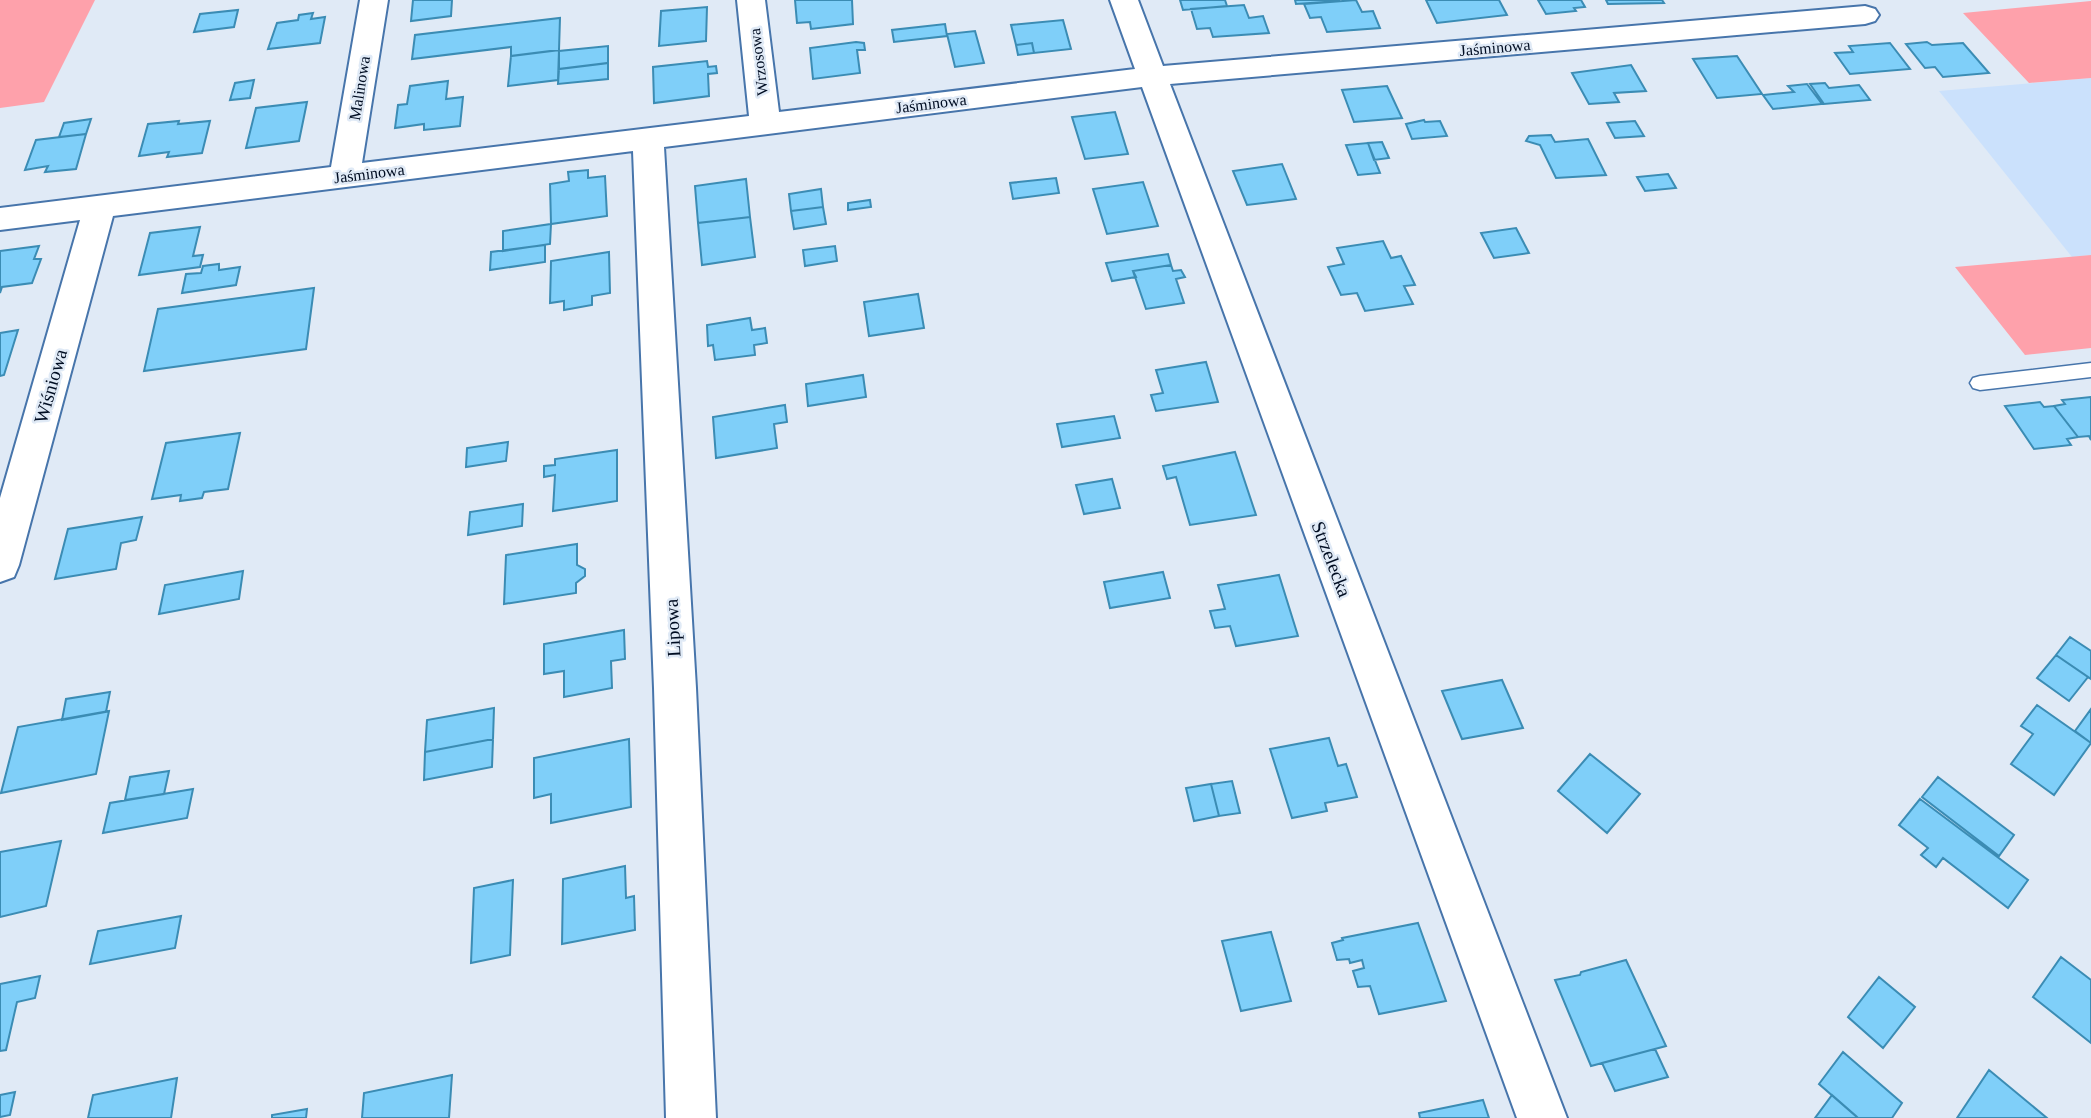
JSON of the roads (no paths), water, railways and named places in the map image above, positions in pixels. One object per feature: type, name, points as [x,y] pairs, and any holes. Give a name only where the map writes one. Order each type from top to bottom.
[{"type":"street","name":"Malinowa","points":[[345,176],[374,0]]},
{"type":"street","name":"Wrzosowa","points":[[751,0],[765,123]]},
{"type":"street","name":"Strzelecka","points":[[1124,0],[1542,1118]]},
{"type":"street","name":"Jaśminowa","points":[[0,219],[1152,76],[1866,15]]},
{"type":"street","name":"Lipowa","points":[[648,138],[675,688],[691,1118]]},
{"type":"street","name":"Wiśniowa","points":[[0,565],[100,207]]},
{"type":"lane","points":[[1980,383],[2091,370]]}]
